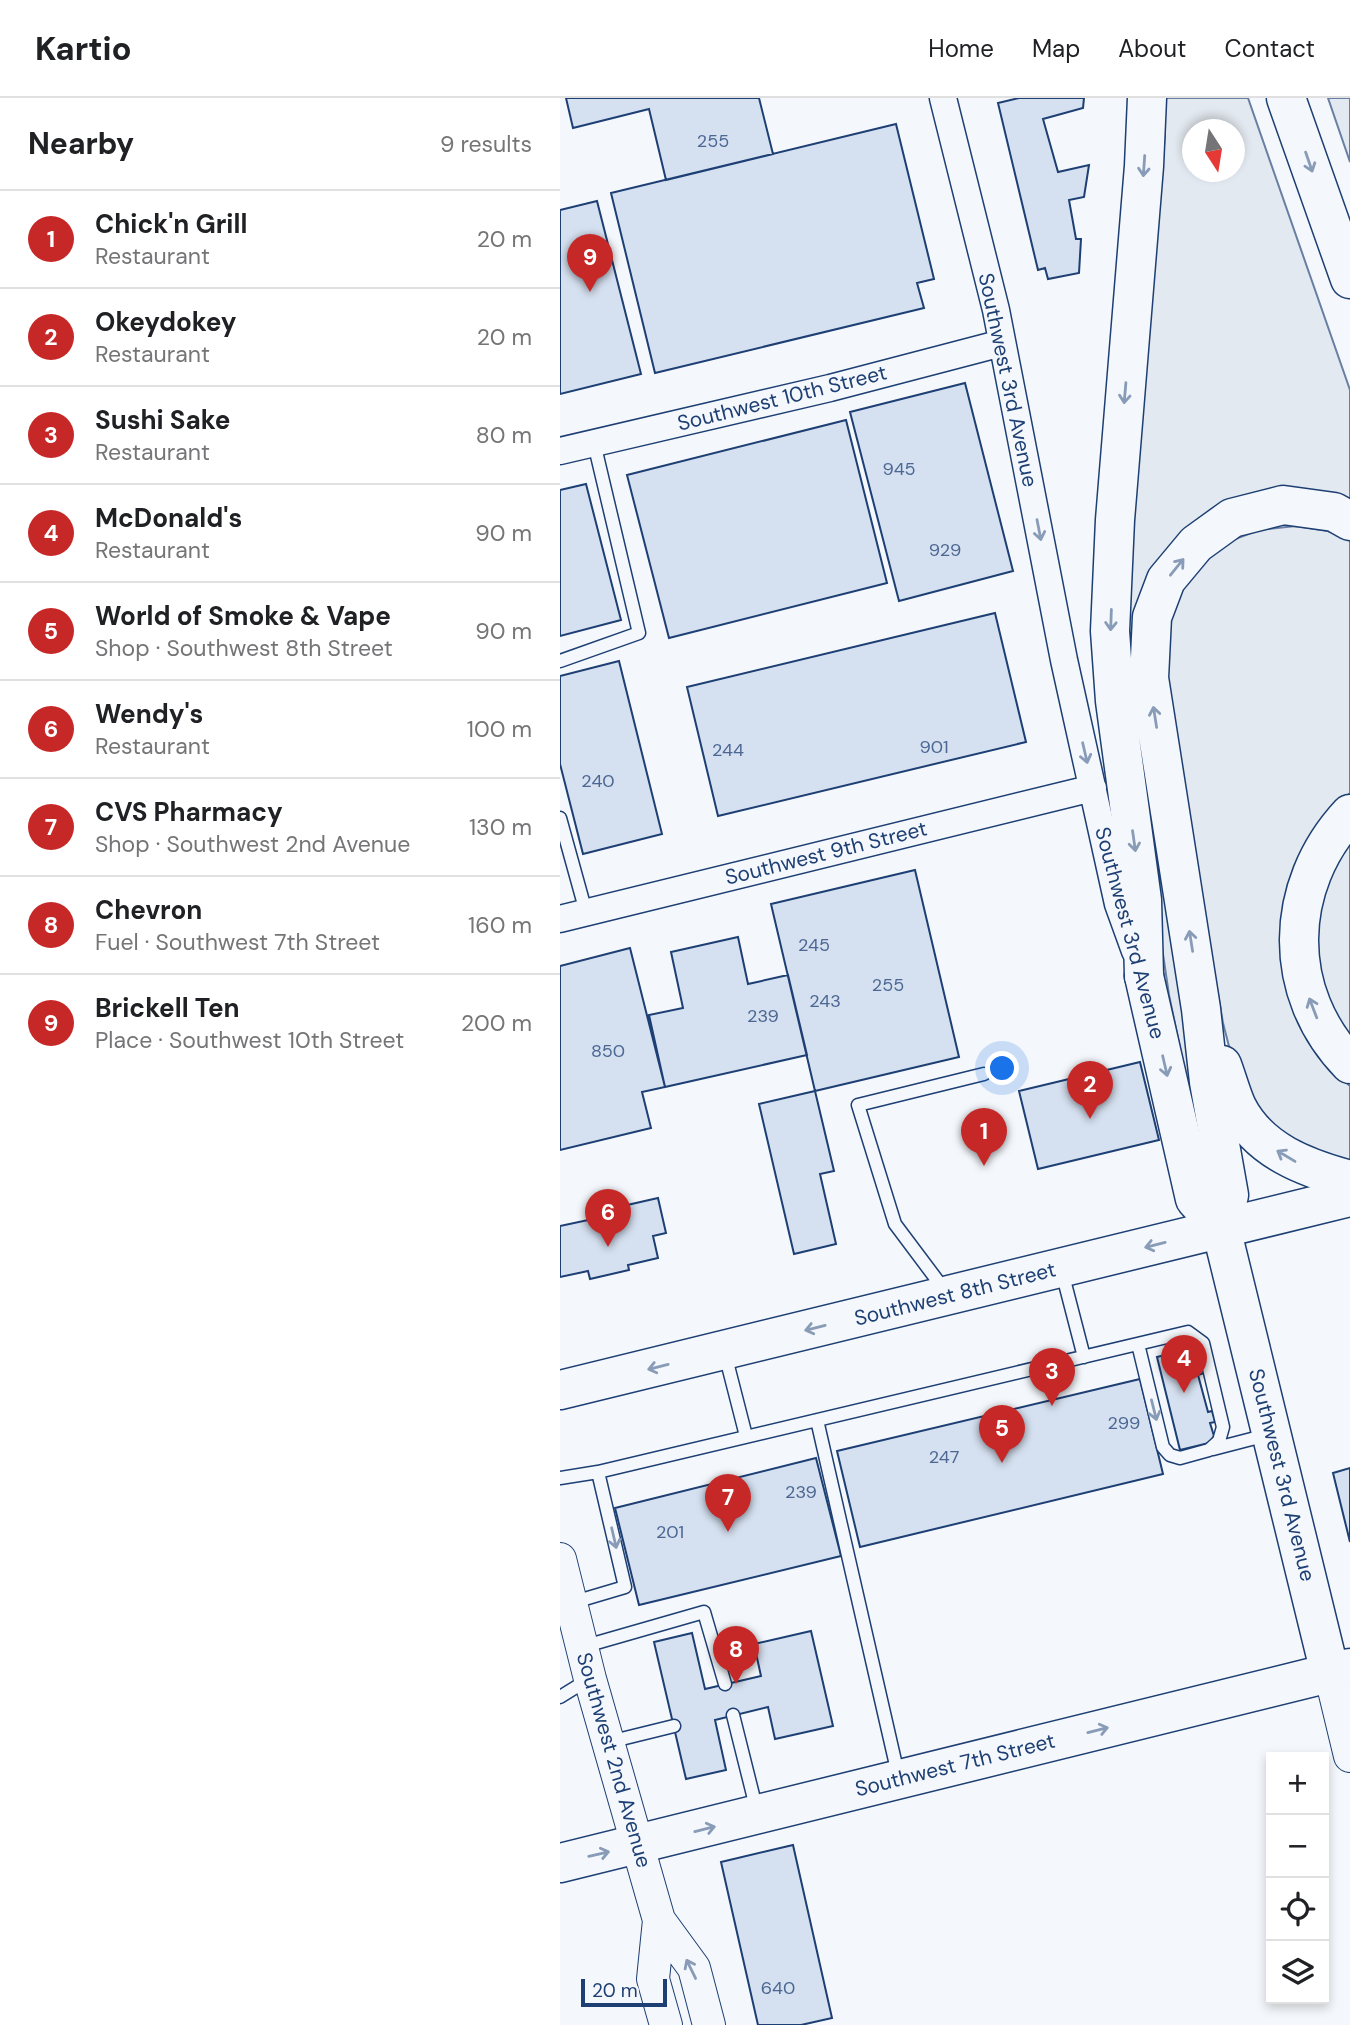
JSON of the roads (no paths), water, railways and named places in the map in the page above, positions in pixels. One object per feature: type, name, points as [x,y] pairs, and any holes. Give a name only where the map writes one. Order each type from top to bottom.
[{"type":"main road","points":[[1144,976],[1142,900],[1115,701],[1110,631],[1115,520],[1144,166],[1147,98]]},
{"type":"main road","points":[[1286,98],[1350,279]]},
{"type":"main road","points":[[1222,1228],[1229,1195],[1209,1082],[1201,1009],[1149,678],[1152,617],[1166,580],[1196,544],[1232,518],[1283,505],[1334,512],[1350,521]]},
{"type":"main road","points":[[1350,814],[1336,830],[1311,873],[1299,924],[1301,969],[1312,1012],[1333,1046],[1350,1064]]},
{"type":"main road","name":"Southwest 3rd Avenue","points":[[1144,976],[1195,1199],[1222,1228],[1273,1434],[1340,1671]]},
{"type":"main road","points":[[1201,1009],[1238,1108],[1261,1138],[1282,1155],[1307,1167],[1350,1180]]},
{"type":"main road","name":"Southwest 8th Street","points":[[560,1390],[1350,1197]]},
{"type":"main road","name":"Southwest 7th Street","points":[[560,1863],[1340,1671]]},
{"type":"street","name":"Southwest 3rd Avenue","points":[[943,98],[996,310],[1064,660],[1118,904],[1144,976]]},
{"type":"street","name":"Southwest 10th Street","points":[[560,452],[830,388],[1002,343]]},
{"type":"street","name":"Southwest 9th Street","points":[[560,919],[1093,788]]},
{"type":"street","name":"Southwest 2nd Avenue","points":[[560,1559],[590,1678],[659,1920],[653,1979],[666,2025]]},
{"type":"street","name":"Southwest 3rd Avenue","points":[[1340,1671],[1350,1756]]},
{"type":"street","name":"Southwest 2nd Avenue","points":[[659,1920],[694,1968],[709,2025]]},
{"type":"lane","points":[[560,661],[639,633],[594,443]]},
{"type":"lane","points":[[560,818],[586,912]]},
{"type":"lane","points":[[949,1295],[895,1224],[858,1105],[984,1074]]},
{"type":"lane","points":[[1061,1268],[1084,1357]]},
{"type":"lane","points":[[560,1478],[598,1472],[1188,1332],[1203,1343],[1223,1427],[1219,1441],[1209,1450]]},
{"type":"lane","points":[[1138,1344],[1163,1447],[1170,1455],[1180,1458],[1273,1434]]},
{"type":"lane","points":[[724,1351],[746,1436]]},
{"type":"lane","points":[[817,1420],[899,1778]]},
{"type":"lane","points":[[571,1603],[625,1587],[598,1472]]},
{"type":"lane","points":[[582,1647],[704,1612],[725,1684]]},
{"type":"lane","points":[[560,1697],[590,1678]]},
{"type":"lane","points":[[733,1715],[758,1815]]},
{"type":"lane","points":[[608,1742],[674,1726]]},
{"type":"place","name":"Brickell Ten","points":[[590,292]]},
{"type":"place","name":"Okeydokey","points":[[1090,1119]]},
{"type":"place","name":"Chick'n Grill","points":[[984,1166]]},
{"type":"place","name":"Wendy's","points":[[608,1247]]},
{"type":"place","name":"McDonald's","points":[[1184,1393]]},
{"type":"place","name":"Sushi Sake","points":[[1052,1406]]},
{"type":"place","name":"World of Smoke & Vape","points":[[1002,1463]]},
{"type":"place","name":"CVS Pharmacy","points":[[728,1532]]},
{"type":"place","name":"Chevron","points":[[736,1684]]}]
